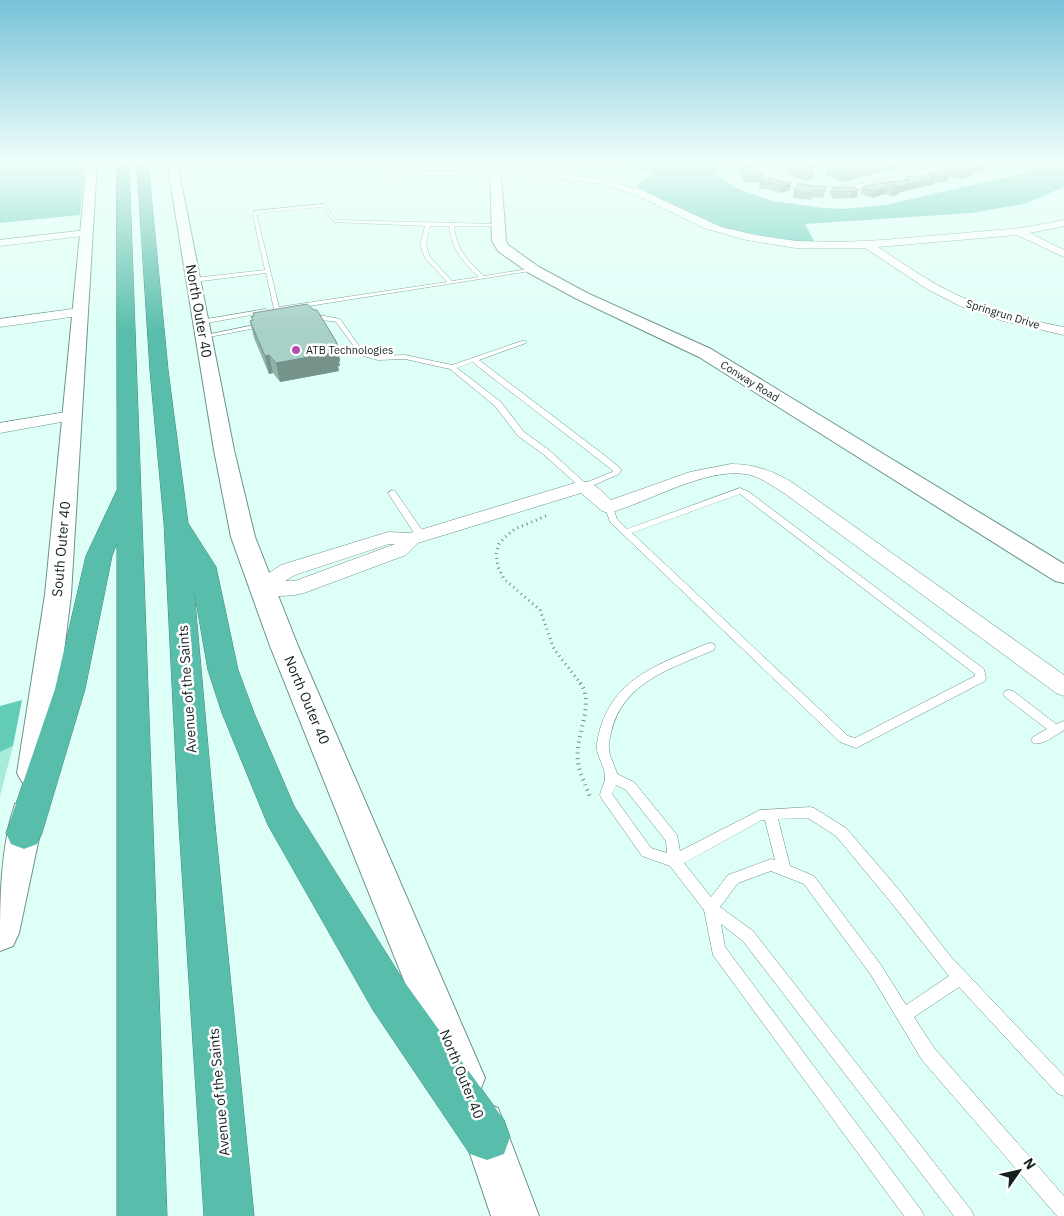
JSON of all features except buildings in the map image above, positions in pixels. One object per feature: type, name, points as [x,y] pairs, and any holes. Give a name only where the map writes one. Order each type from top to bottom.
[{"type":"highway","points":[[124,219],[142,1216]]},
{"type":"highway","name":"Avenue of the Saints","points":[[147,219],[159,370],[176,523],[197,825],[230,1216]]},
{"type":"highway","points":[[24,833],[70,689],[99,556],[130,484]]},
{"type":"highway","points":[[176,523],[203,566],[223,670],[238,713],[280,814],[388,995],[487,1137]]},
{"type":"street","name":"South Outer 40","points":[[0,933],[24,833],[51,650],[88,219]]},
{"type":"street","name":"North Outer 40","points":[[183,219],[224,450],[243,538],[261,588],[487,1137],[515,1216]]},
{"type":"street","name":"Conway Road","points":[[499,219],[499,241],[503,248],[534,270],[582,296],[705,353],[1064,575]]},
{"type":"street","points":[[695,219],[713,227],[777,242],[812,245],[868,245],[1017,231],[1064,223]]},
{"type":"street","points":[[1017,231],[1064,255],[1057,260],[1064,266]]},
{"type":"street","points":[[0,243],[87,233]]},
{"type":"street","name":"Springrun Drive","points":[[868,245],[952,297],[976,308],[1064,331]]},
{"type":"street","points":[[0,323],[80,312]]},
{"type":"street","points":[[0,428],[72,416]]},
{"type":"street","points":[[261,588],[297,588],[399,551],[416,538],[584,486],[609,507],[724,469],[745,470],[769,476],[1064,687]]},
{"type":"lane","points":[[256,219],[277,309]]},
{"type":"lane","points":[[333,219],[334,221],[428,225],[498,225]]},
{"type":"lane","points":[[428,225],[424,245],[428,258],[451,283]]},
{"type":"lane","points":[[451,225],[453,242],[461,257],[483,278]]},
{"type":"lane","points":[[202,329],[277,309],[534,270]]},
{"type":"lane","points":[[194,280],[268,271]]},
{"type":"lane","points":[[301,318],[319,317],[338,320],[362,354],[378,358],[405,357],[452,367],[498,404],[521,434],[546,452],[584,486],[615,474],[617,470],[478,364],[475,359]]},
{"type":"lane","points":[[202,329],[272,324]]},
{"type":"lane","points":[[452,367],[524,342]]},
{"type":"lane","points":[[609,507],[613,520],[844,739],[856,743],[981,678],[980,672],[740,491],[626,532]]},
{"type":"lane","points":[[392,493],[416,538]]},
{"type":"lane","points":[[710,647],[652,672],[628,688],[609,714],[602,746],[612,778],[606,795],[648,852],[675,861],[760,815],[810,812],[841,832],[961,977],[1064,1088]]},
{"type":"lane","points":[[1009,694],[1060,727],[1037,740]]},
{"type":"lane","points":[[612,778],[630,786],[672,839],[675,861],[711,908],[748,936],[965,1216]]},
{"type":"lane","points":[[770,814],[784,871]]},
{"type":"lane","points":[[915,1216],[718,950],[711,908],[732,878],[771,865],[808,880],[876,970],[928,1054],[1064,1210]]},
{"type":"lane","points":[[904,1015],[961,977]]},
{"type":"path","points":[[549,515],[515,529],[499,544],[496,554],[498,567],[504,580],[540,610],[554,649],[586,690],[587,702],[579,736],[578,763],[592,800]]},
{"type":"green space","points":[[0,219],[43,219],[0,223]]},
{"type":"green space","points":[[704,219],[885,219],[805,224],[815,243],[755,236],[717,225]]},
{"type":"green space","points":[[22,700],[13,746],[0,752],[0,706]]},
{"type":"green space","points":[[13,746],[0,796],[0,752]]},
{"type":"place","name":"ATB Technologies","points":[[296,350]]}]
